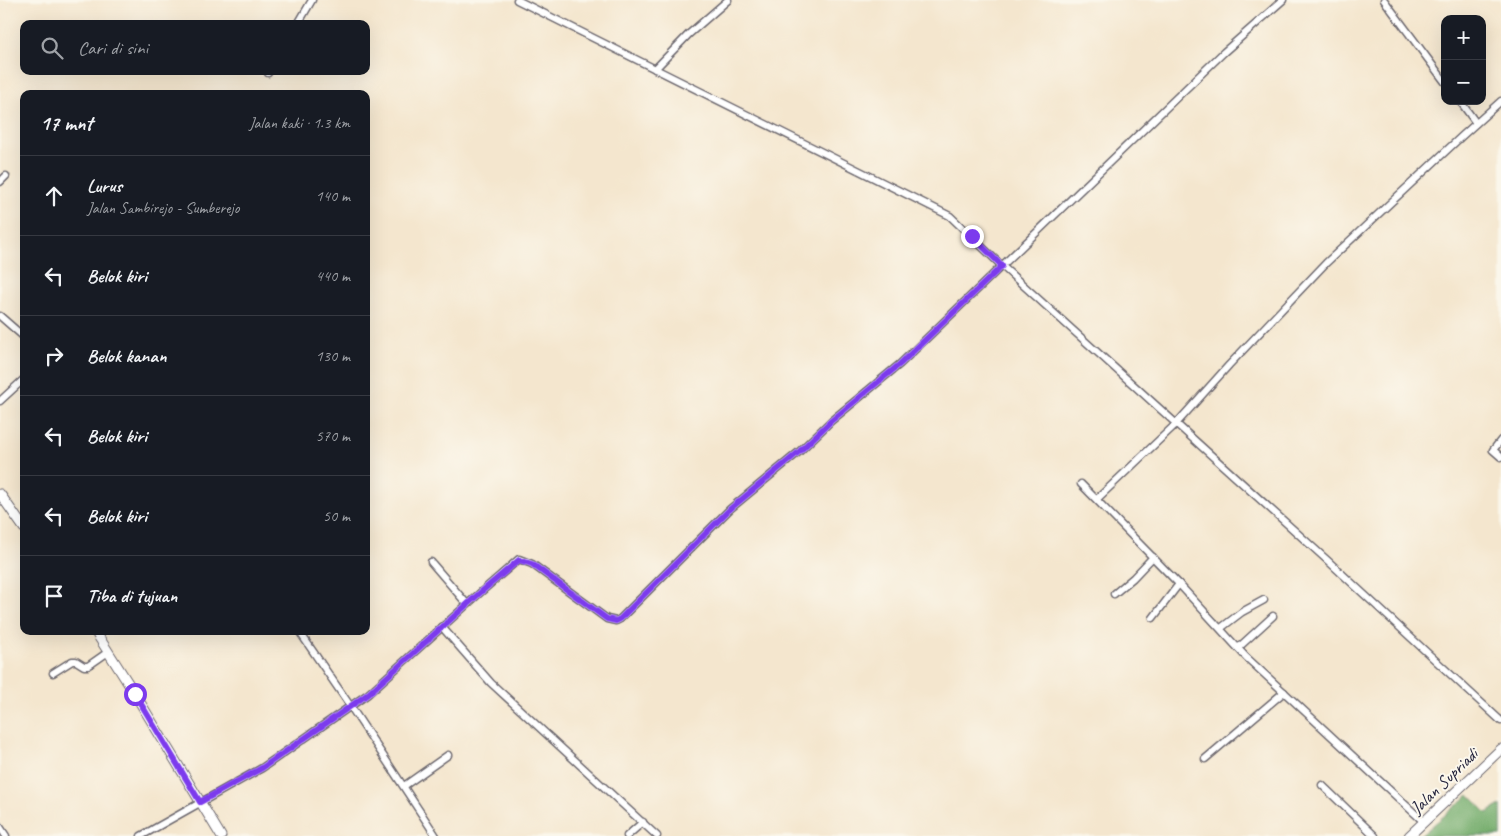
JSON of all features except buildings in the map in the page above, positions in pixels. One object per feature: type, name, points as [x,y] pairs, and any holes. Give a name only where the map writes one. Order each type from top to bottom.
[{"type":"main road","points":[[0,494],[20,522]]},
{"type":"main road","points":[[97,635],[221,836]]},
{"type":"main road","name":"Jalan Supriadi","points":[[1409,836],[1501,749]]},
{"type":"street","points":[[300,20],[312,0]]},
{"type":"street","points":[[517,0],[950,216],[1002,266],[1501,722]]},
{"type":"street","points":[[655,69],[689,34],[728,0]]},
{"type":"street","points":[[141,836],[262,768],[352,707],[519,560],[532,564],[607,619],[616,621],[620,619],[730,509],[900,364],[1211,65],[1283,0]]},
{"type":"street","points":[[1384,0],[1441,77]]},
{"type":"street","points":[[1097,499],[1176,424],[1326,263],[1501,101]]},
{"type":"street","points":[[1463,105],[1476,123]]},
{"type":"street","points":[[0,182],[6,176]]},
{"type":"street","points":[[0,316],[20,334]]},
{"type":"street","points":[[0,401],[20,383]]},
{"type":"street","points":[[1501,440],[1493,450],[1501,457]]},
{"type":"street","points":[[1081,484],[1179,584],[1238,648],[1424,822]]},
{"type":"street","points":[[1114,594],[1134,578],[1153,557]]},
{"type":"street","points":[[431,562],[467,604]]},
{"type":"street","points":[[1153,618],[1179,584]]},
{"type":"street","points":[[1221,628],[1242,612],[1264,600]]},
{"type":"street","points":[[1238,648],[1273,616]]},
{"type":"street","points":[[442,627],[492,683],[549,738],[657,836]]},
{"type":"street","points":[[302,635],[352,707],[436,836]]},
{"type":"street","points":[[53,673],[72,661],[86,666],[108,652]]},
{"type":"street","points":[[1204,759],[1284,692]]},
{"type":"street","points":[[404,786],[448,755]]},
{"type":"street","points":[[1322,785],[1375,836]]},
{"type":"street","points":[[627,836],[643,822]]},
{"type":"street","points":[[0,827],[6,836]]},
{"type":"green space","points":[[1469,795],[1487,813],[1501,805],[1501,836],[1420,836]]},
{"type":"route","points":[[135,694],[200,802],[262,768],[352,707],[519,560],[532,564],[607,619],[613,621],[620,619],[730,509],[900,364],[1002,266],[972,236]]}]
